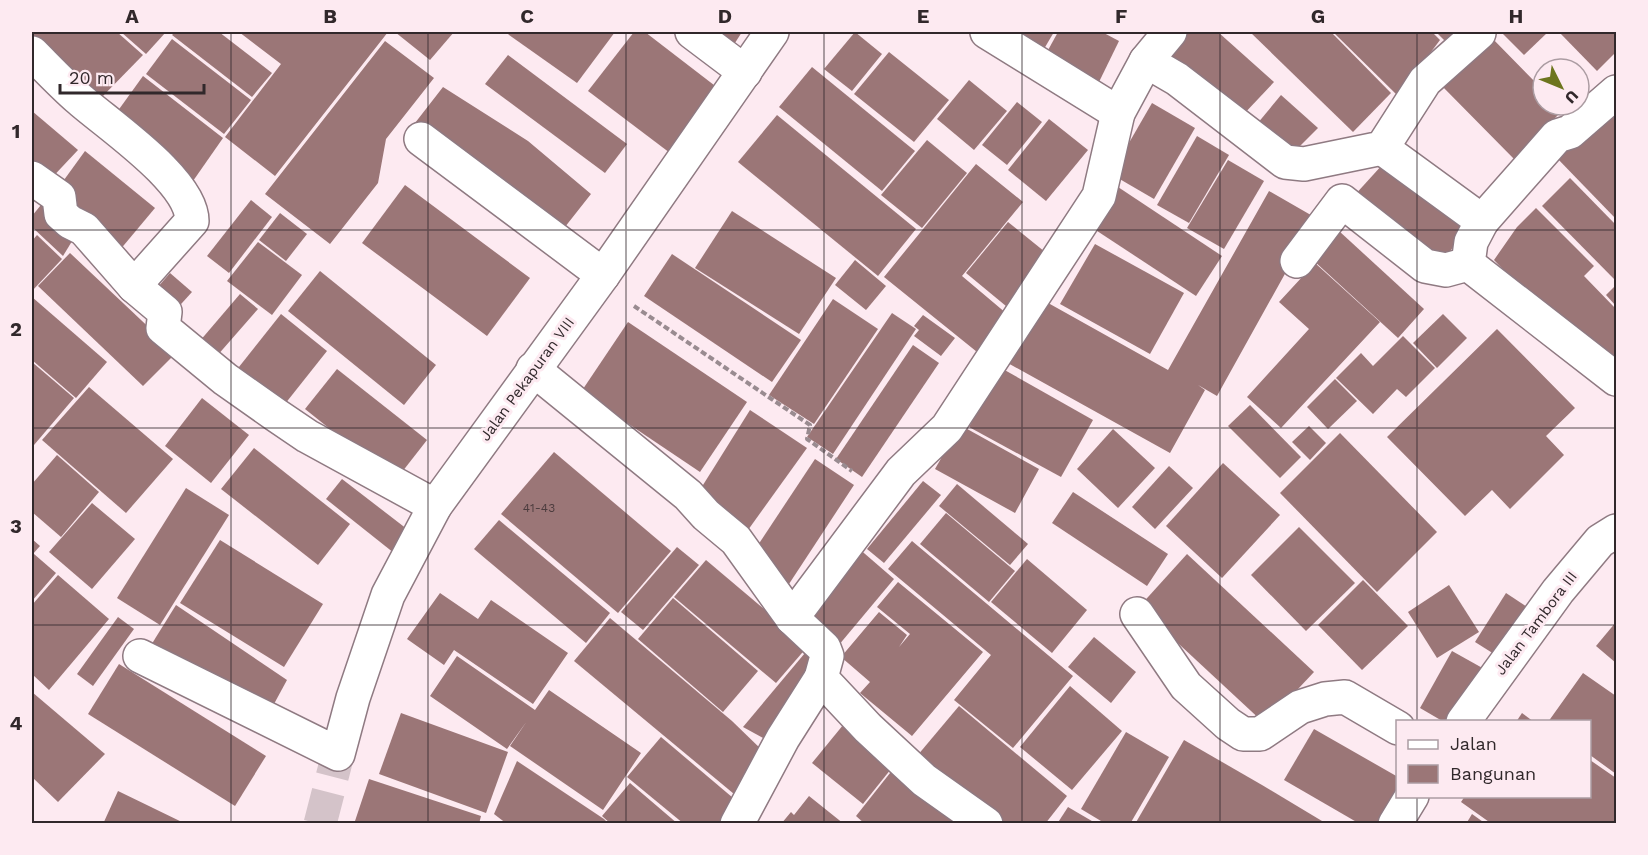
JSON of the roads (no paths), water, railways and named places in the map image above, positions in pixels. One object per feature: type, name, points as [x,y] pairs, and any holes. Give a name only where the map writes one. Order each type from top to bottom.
[{"type":"street","points":[[692,32],[745,72]]},
{"type":"street","name":"Jalan Pekapuran VIII","points":[[140,656],[339,754],[353,698],[388,595],[435,506],[603,275],[772,32]]},
{"type":"street","points":[[987,32],[1118,113]]},
{"type":"street","points":[[792,618],[901,472],[947,428],[1099,195],[1118,113],[1146,61],[1170,32]]},
{"type":"street","points":[[1146,61],[1177,79],[1285,162],[1304,164],[1382,148],[1425,81],[1479,33]]},
{"type":"street","points":[[32,53],[80,99],[162,167],[192,210],[192,221],[134,286]]},
{"type":"street","points":[[1468,264],[1471,242],[1482,221],[1557,136],[1569,132],[1617,92]]},
{"type":"street","points":[[421,139],[603,275]]},
{"type":"street","points":[[1382,148],[1482,221]]},
{"type":"street","points":[[32,178],[59,197],[61,214],[84,229],[134,286],[165,312],[163,328],[225,379],[307,436],[435,506]]},
{"type":"street","points":[[1297,261],[1342,201],[1425,266],[1446,270],[1468,264]]},
{"type":"street","points":[[1468,264],[1617,379]]},
{"type":"street","points":[[533,369],[688,495],[706,515],[736,540],[792,618],[824,648],[827,656],[821,678],[783,738],[737,824]]},
{"type":"street","name":"Jalan Tambora III","points":[[1464,720],[1558,591],[1600,541],[1617,531]]},
{"type":"street","points":[[1137,614],[1186,686],[1228,724],[1244,734],[1260,734],[1300,707],[1325,699],[1346,697],[1396,727]]},
{"type":"street","points":[[821,678],[924,780],[986,824]]},
{"type":"street","points":[[1395,824],[1411,798]]},
{"type":"tunnel","points":[[320,824],[338,754]]}]
